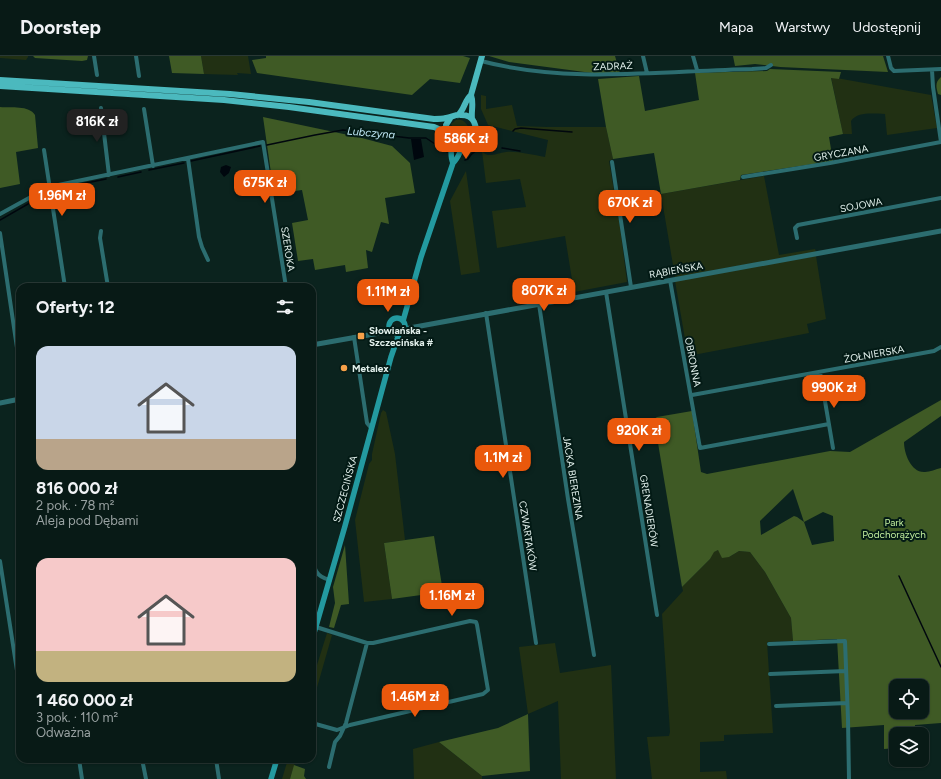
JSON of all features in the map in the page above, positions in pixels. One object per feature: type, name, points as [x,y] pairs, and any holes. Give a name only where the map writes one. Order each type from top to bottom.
[{"type":"main road","points":[[458,115],[462,111],[466,100],[471,95],[481,59]]},
{"type":"main road","points":[[0,80],[230,94],[309,102],[434,119],[458,115],[466,116],[472,119]]},
{"type":"main road","points":[[0,86],[190,98],[256,104],[434,127],[460,142],[466,142]]},
{"type":"main road","points":[[392,332],[402,324],[421,257],[452,163],[457,158],[461,148],[466,142],[472,139],[476,132],[472,119],[473,101],[471,95]]},
{"type":"main road","points":[[451,117],[446,125],[452,146],[450,157],[452,163]]},
{"type":"main road","points":[[392,332],[392,321],[402,324]]},
{"type":"main road","name":"SZCZECIŃSKA","points":[[316,627],[395,342],[392,332]]},
{"type":"main road","points":[[271,779],[276,763]]},
{"type":"street","points":[[94,56],[97,75]]},
{"type":"street","points":[[136,56],[139,76]]},
{"type":"street","points":[[643,56],[647,73]]},
{"type":"street","points":[[693,56],[697,70]]},
{"type":"street","points":[[888,56],[891,68],[894,71],[941,69]]},
{"type":"street","name":"ZADRAŻ","points":[[481,59],[528,71],[605,75],[697,70],[752,69],[766,68],[771,65]]},
{"type":"street","points":[[932,70],[941,142]]},
{"type":"street","points":[[101,108],[109,175]]},
{"type":"street","points":[[144,109],[153,166]]},
{"type":"street","name":"SZEROKA","points":[[188,159],[263,142],[285,283]]},
{"type":"street","name":"GRYCZANA","points":[[744,178],[830,164],[941,142]]},
{"type":"street","points":[[44,150],[64,283]]},
{"type":"street","points":[[0,214],[49,187],[188,159],[199,237],[208,260]]},
{"type":"street","points":[[612,162],[631,287]]},
{"type":"street","name":"SOJOWA","points":[[796,238],[795,228],[798,225],[941,198]]},
{"type":"street","points":[[101,231],[100,238],[107,283]]},
{"type":"street","name":"RĄBIEŃSKA","points":[[402,324],[414,326],[486,314],[941,231]]},
{"type":"street","points":[[0,233],[16,341]]},
{"type":"street","name":"OBRONNA","points":[[670,280],[679,335],[692,395],[700,448],[829,424]]},
{"type":"street","name":"GRENADIERÓW","points":[[606,292],[657,615]]},
{"type":"street","name":"JACKA BIEREZINA","points":[[539,304],[569,506],[594,655]]},
{"type":"street","name":"CZWARTAKÓW","points":[[486,314],[536,643]]},
{"type":"street","points":[[316,344],[392,332]]},
{"type":"street","points":[[354,337],[367,423],[372,429]]},
{"type":"street","name":"ŻOŁNIERSKA","points":[[692,395],[934,351],[941,348]]},
{"type":"street","points":[[820,372],[833,448]]},
{"type":"street","points":[[0,403],[16,400]]},
{"type":"street","points":[[0,562],[16,664]]},
{"type":"street","points":[[316,572],[322,578],[330,580]]},
{"type":"street","points":[[316,627],[367,643],[470,621],[476,622],[488,690],[483,694],[350,725],[343,728],[334,729],[316,724]]},
{"type":"street","points":[[769,644],[845,641],[849,779]]},
{"type":"street","points":[[329,767],[335,742],[340,736],[346,723],[367,643]]},
{"type":"street","points":[[770,674],[846,671]]},
{"type":"street","points":[[776,706],[847,703]]},
{"type":"street","points":[[80,763],[82,779]]},
{"type":"street","points":[[143,763],[146,779]]},
{"type":"street","points":[[217,763],[219,779]]},
{"type":"green space","points":[[0,56],[28,57],[26,60],[0,58]]},
{"type":"green space","points":[[33,56],[88,56],[87,60],[82,61],[35,58]]},
{"type":"green space","points":[[169,56],[201,56],[204,74],[172,73]]},
{"type":"green space","points":[[201,56],[248,56],[251,74],[204,74]]},
{"type":"green space","points":[[266,56],[463,56],[470,58],[460,83],[430,79],[412,95],[257,73],[252,60],[266,58]]},
{"type":"green space","points":[[489,56],[615,56],[620,73],[592,73],[509,62]]},
{"type":"green space","points":[[733,56],[883,56],[888,72],[780,67],[755,64],[735,66]]},
{"type":"green space","points":[[770,69],[841,72],[839,79],[831,78],[843,134],[829,137],[833,161],[741,175],[740,180],[661,194],[654,153],[613,159],[598,79],[639,76],[645,111],[699,100],[695,73],[767,71]]},
{"type":"green space","points":[[831,77],[931,95],[937,128],[887,135],[885,114],[862,114],[851,121],[852,134],[843,134]]},
{"type":"green space","points":[[941,77],[941,95],[938,94],[936,87]]},
{"type":"green space","points":[[481,95],[486,96],[486,109],[512,105],[517,126],[606,127],[613,159],[609,161],[627,282],[574,292],[565,236],[497,248],[492,211],[526,207],[520,179],[486,183],[482,151],[487,155],[510,152],[545,157],[548,140],[488,125],[481,109]]},
{"type":"green space","points":[[0,107],[24,108],[35,115],[38,148],[16,152],[20,184],[0,188]]},
{"type":"green space","points":[[263,117],[358,137],[392,146],[410,163],[415,193],[385,198],[389,224],[381,222],[372,252],[366,250],[368,268],[346,272],[345,265],[315,270],[313,259],[298,261],[292,223],[308,220],[302,190],[274,194]]},
{"type":"green space","points":[[456,120],[462,120],[465,122],[471,131],[469,135],[463,137],[456,134],[451,124]]},
{"type":"green space","points":[[466,171],[480,272],[461,275],[450,201]]},
{"type":"green space","points":[[764,176],[779,255],[815,249],[816,252],[675,277],[661,194]]},
{"type":"green space","points":[[816,256],[826,319],[807,324],[809,333],[688,356],[675,281]]},
{"type":"green space","name":"Park Podchorążych","points":[[941,400],[941,416],[904,442],[905,451],[909,462],[916,469],[929,472],[941,468],[941,723],[915,725],[915,727],[889,727],[889,749],[884,749],[884,725],[842,728],[837,639],[793,641],[791,618],[765,572],[750,552],[739,551],[729,557],[722,558],[718,550],[714,552],[710,559],[682,587],[654,419],[657,417],[692,411],[701,472],[707,474],[830,451],[850,452]],"holes":[[[793,489],[804,522],[794,516],[761,535],[760,521]],[[823,512],[833,516],[834,541],[812,545],[804,522]]]},
{"type":"green space","points":[[383,410],[386,412],[395,454],[405,540],[384,543],[392,599],[364,602],[355,520],[369,464],[372,460],[381,413]]},
{"type":"green space","points":[[434,536],[443,592],[392,599],[384,543]]},
{"type":"green space","points":[[345,545],[349,604],[341,605],[334,628],[329,627],[335,603],[333,587]]},
{"type":"green space","points":[[718,550],[729,557],[739,551],[750,552],[765,572],[791,618],[793,641],[767,642],[773,733],[724,735],[724,741],[700,742],[700,772],[726,771],[727,779],[652,779],[647,737],[669,736],[670,732],[662,614],[683,591],[682,587],[710,559],[713,552]]},
{"type":"green space","points":[[327,633],[332,635],[316,691],[316,668]]},
{"type":"green space","points":[[555,643],[560,673],[611,665],[616,779],[561,779],[558,701],[528,714],[519,647]]},
{"type":"green space","points":[[528,714],[530,771],[482,776],[439,742],[498,728]]},
{"type":"green space","points":[[439,742],[482,776],[482,779],[414,779],[413,749]]},
{"type":"green space","points":[[287,763],[295,763],[290,779],[282,779]]},
{"type":"green space","points":[[294,765],[305,769],[304,776],[306,779],[290,779]]},
{"type":"shaded area","points":[[411,139],[421,139],[424,157],[414,160]]},
{"type":"shaded area","points":[[226,165],[231,167],[229,173],[224,177],[220,172],[221,167]]},
{"type":"waterway","name":"Lubczyna","points":[[513,131],[521,128],[572,132]]},
{"type":"waterway","name":"Lubczyna","points":[[267,145],[343,130],[409,138],[426,138],[447,152]]},
{"type":"waterway","name":"Lubczyna","points":[[465,160],[477,150],[489,146],[490,144]]},
{"type":"waterway","name":"Lubczyna","points":[[191,161],[260,146]]},
{"type":"waterway","points":[[502,148],[520,151]]},
{"type":"waterway","name":"Lubczyna","points":[[149,170],[184,163]]},
{"type":"waterway","name":"Lubczyna","points":[[118,177],[141,172]]},
{"type":"waterway","name":"Lubczyna","points":[[52,190],[106,179]]},
{"type":"waterway","name":"Lubczyna","points":[[0,220],[47,193]]},
{"type":"waterway","points":[[899,576],[941,667]]},
{"type":"place","name":"Słowiańska - Szczecińska #","points":[[361,336]]},
{"type":"place","name":"Metalex","points":[[344,368]]}]
